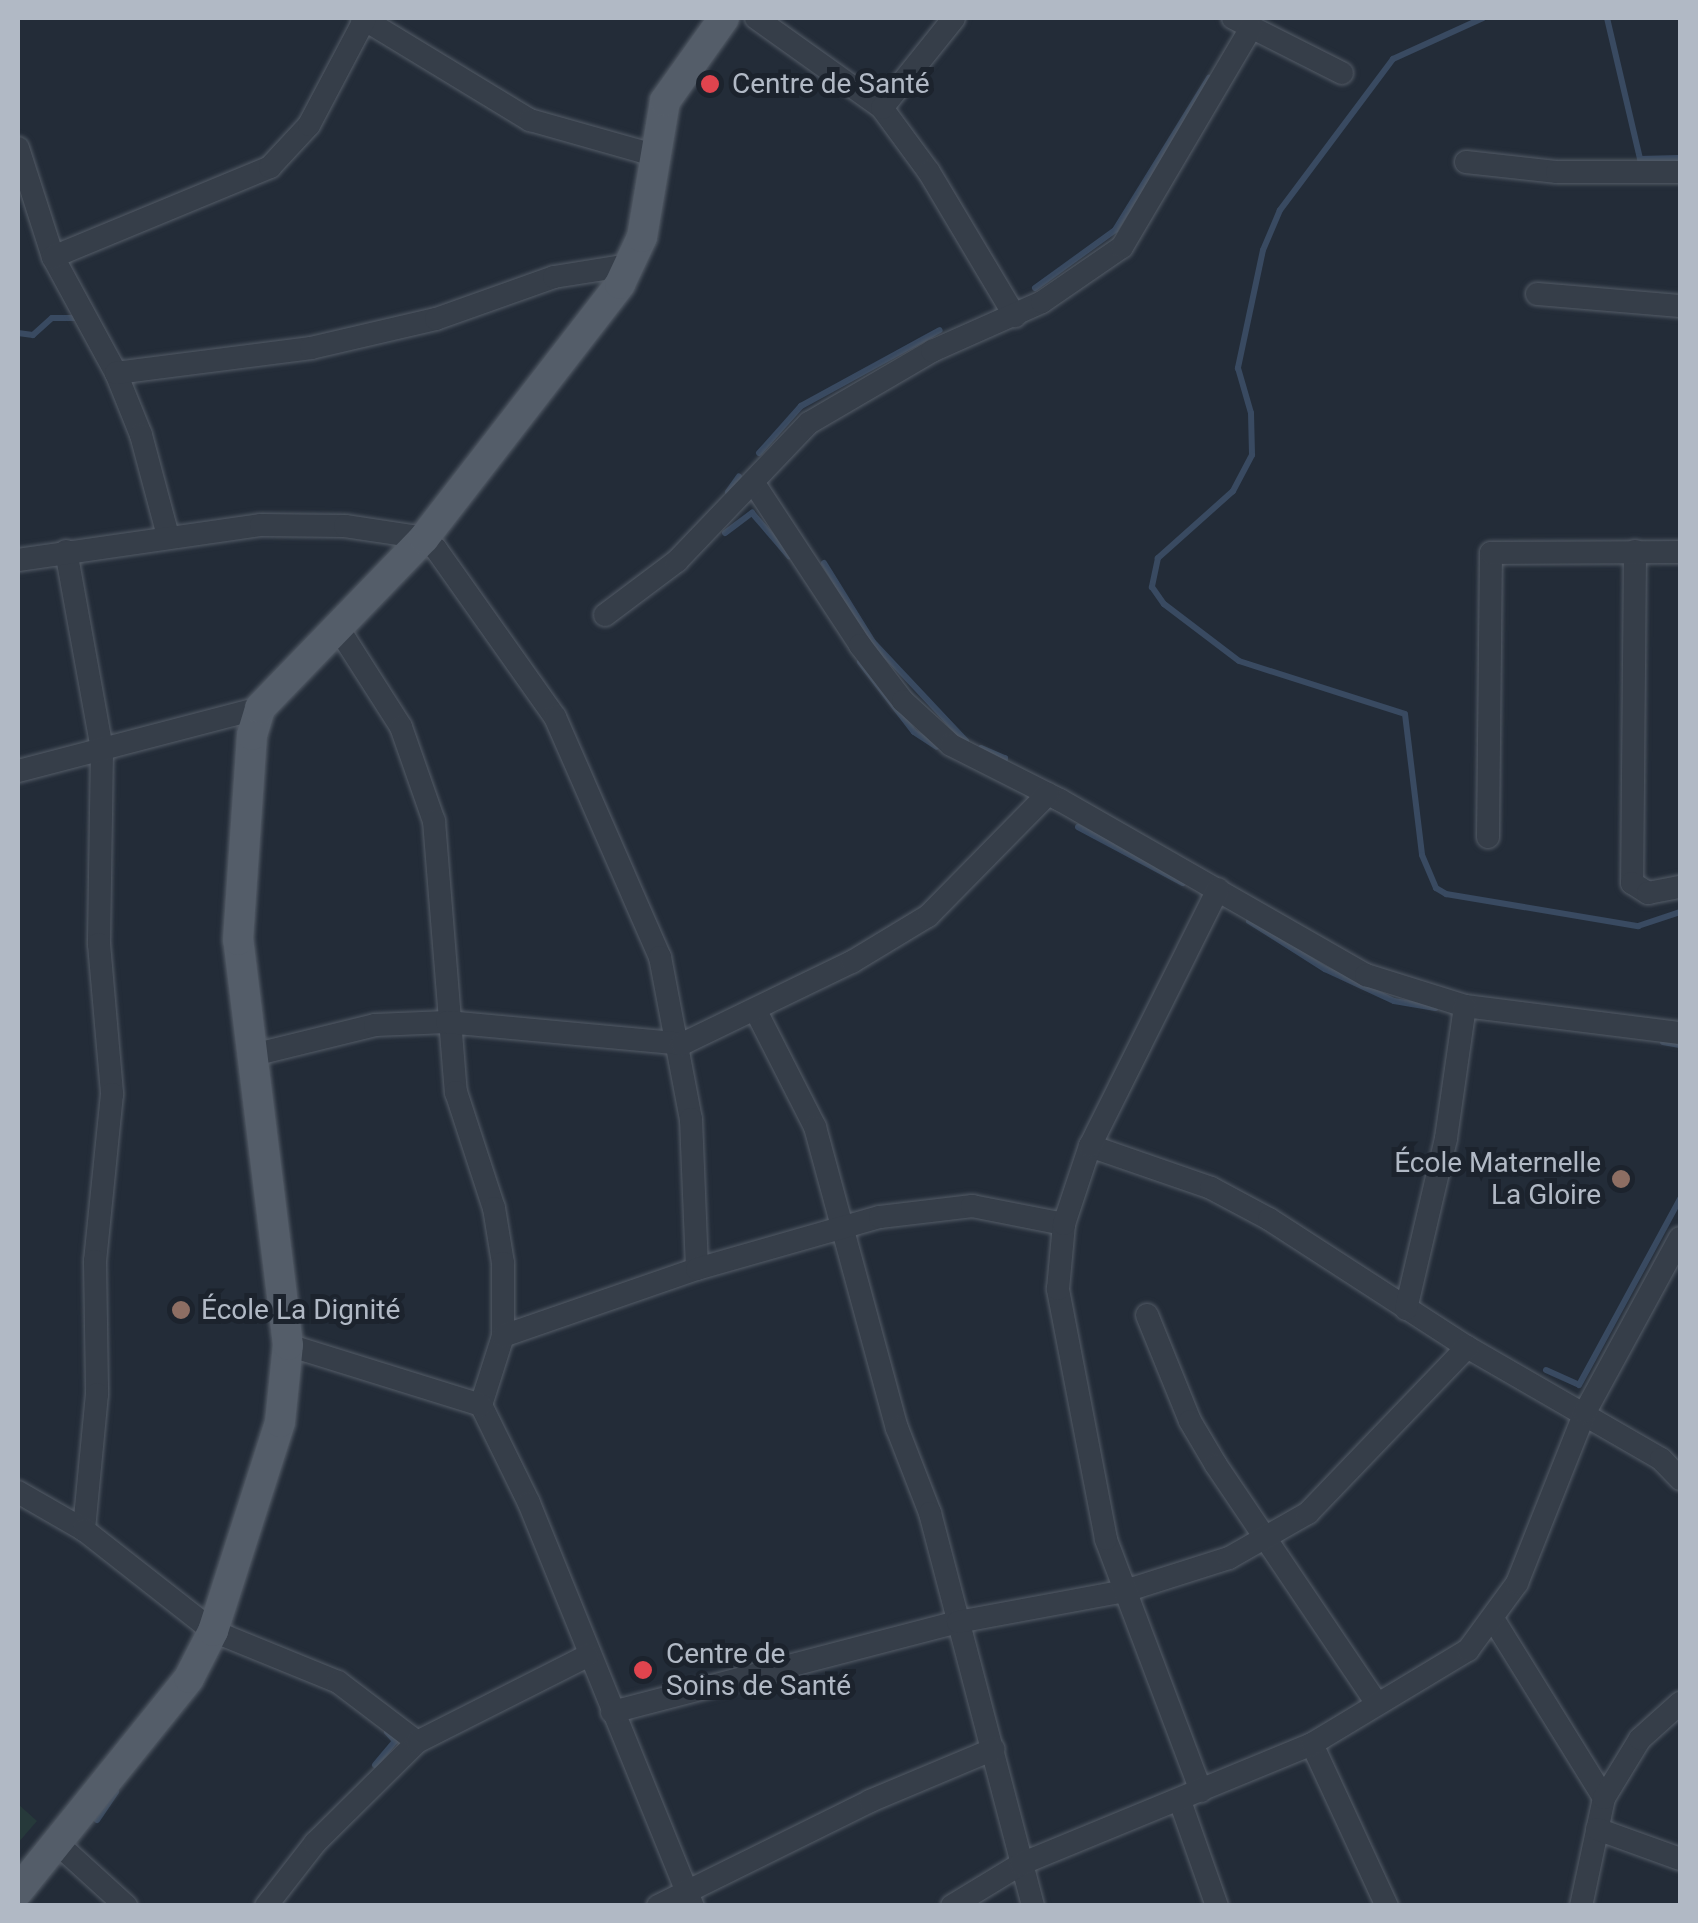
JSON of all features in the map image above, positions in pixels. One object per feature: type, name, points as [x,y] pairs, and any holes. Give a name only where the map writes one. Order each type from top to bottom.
[{"type":"main road","points":[[18,1890],[59,1844],[189,1678],[213,1632],[280,1422],[288,1345],[248,1056],[238,876],[252,735],[260,708],[424,538],[500,432],[579,341],[630,265],[642,238],[665,101],[724,18]]},
{"type":"street","points":[[53,257],[270,167],[309,124],[364,18],[530,120],[654,155]]},
{"type":"street","points":[[756,18],[882,108],[929,172],[1015,316]]},
{"type":"street","points":[[882,108],[954,18]]},
{"type":"street","points":[[604,615],[677,561],[755,485],[808,424],[932,351],[1015,316],[1122,247],[1242,22],[1342,73]]},
{"type":"street","points":[[18,148],[53,257],[116,373],[141,435],[168,536]]},
{"type":"street","points":[[1466,162],[1557,172],[1680,172]]},
{"type":"street","points":[[116,373],[310,348],[436,319],[554,277],[630,265]]},
{"type":"street","points":[[1537,294],[1680,306]]},
{"type":"street","points":[[755,485],[903,701],[950,745],[1048,794],[1366,975],[1465,1006],[1680,1032]]},
{"type":"street","points":[[18,560],[168,536],[296,525],[424,538],[555,717],[635,890],[682,1044],[697,1269]]},
{"type":"street","points":[[66,551],[102,750],[98,944],[112,1094],[95,1261],[97,1394],[84,1530]]},
{"type":"street","points":[[1635,552],[1632,883],[1648,893],[1680,887]]},
{"type":"street","points":[[1488,837],[1491,553],[1680,552]]},
{"type":"street","points":[[338,628],[401,727],[434,821],[445,905],[447,1022],[456,1092],[494,1208],[503,1263],[503,1336],[481,1405],[529,1503],[586,1656],[688,1899]]},
{"type":"street","points":[[18,771],[260,708]]},
{"type":"street","points":[[248,1056],[376,1026],[447,1022],[609,1042],[682,1044],[756,1011],[928,916],[1048,794]]},
{"type":"street","points":[[1218,889],[1090,1146],[1064,1224],[1058,1289],[1106,1539],[1190,1796],[1218,1906]]},
{"type":"street","points":[[1406,1310],[1446,1138],[1465,1006]]},
{"type":"street","points":[[756,1011],[815,1127],[846,1226],[897,1428],[930,1513],[1033,1906]]},
{"type":"street","points":[[1090,1146],[1212,1188],[1467,1347],[1586,1412],[1680,1479]]},
{"type":"street","points":[[503,1336],[697,1269],[846,1226],[972,1206],[1064,1224]]},
{"type":"street","points":[[952,1906],[1020,1864],[1312,1744],[1468,1650],[1494,1622],[1517,1583],[1586,1412],[1680,1238]]},
{"type":"street","points":[[1148,1316],[1190,1420],[1262,1542],[1377,1704]]},
{"type":"street","points":[[288,1345],[481,1405]]},
{"type":"street","points":[[612,1712],[958,1622],[1124,1591],[1262,1542],[1308,1513],[1467,1347]]},
{"type":"street","points":[[18,1492],[84,1530],[213,1632],[338,1682],[417,1742]]},
{"type":"street","points":[[1494,1622],[1604,1798]]},
{"type":"street","points":[[266,1906],[315,1844],[417,1742],[586,1656]]},
{"type":"street","points":[[1580,1906],[1604,1798],[1640,1739],[1680,1703]]},
{"type":"street","points":[[1312,1744],[1387,1906]]},
{"type":"street","points":[[658,1906],[688,1899],[870,1801],[994,1750]]},
{"type":"street","points":[[1598,1829],[1680,1859]]},
{"type":"street","points":[[59,1844],[126,1906]]},
{"type":"shaded area","points":[[18,1804],[37,1821],[18,1843]]},
{"type":"waterway","points":[[1483,18],[1393,59],[1280,210],[1263,250],[1238,368],[1251,413],[1252,455],[1233,491],[1158,558],[1152,587],[1164,604],[1239,661],[1405,714],[1422,855],[1436,888],[1446,894],[1638,926],[1680,912]]},
{"type":"waterway","points":[[1607,18],[1642,167]]},
{"type":"waterway","points":[[1035,288],[1115,230],[1209,78]]},
{"type":"waterway","points":[[1640,159],[1680,158]]},
{"type":"waterway","points":[[18,333],[33,335],[52,318],[74,318]]},
{"type":"waterway","points":[[759,453],[801,406],[940,330]]},
{"type":"waterway","points":[[728,492],[739,476]]},
{"type":"waterway","points":[[725,533],[752,513],[789,556]]},
{"type":"waterway","points":[[824,563],[873,642],[966,741]]},
{"type":"waterway","points":[[860,662],[914,732],[937,747]]},
{"type":"waterway","points":[[981,748],[1005,758],[1004,763]]},
{"type":"waterway","points":[[1078,827],[1183,883]]},
{"type":"waterway","points":[[1249,921],[1325,969],[1394,1001],[1435,1008]]},
{"type":"waterway","points":[[1663,1042],[1680,1045]]},
{"type":"waterway","points":[[1546,1370],[1579,1385],[1680,1199]]},
{"type":"waterway","points":[[375,1765],[395,1741],[387,1732]]},
{"type":"waterway","points":[[97,1820],[116,1792]]},
{"type":"place","name":"Centre de Santé","points":[[710,84]]},
{"type":"place","name":"École Maternelle La Gloire","points":[[1621,1179]]},
{"type":"place","name":"École La Dignité","points":[[181,1310]]},
{"type":"place","name":"Centre de Soins de Santé","points":[[643,1670]]}]
